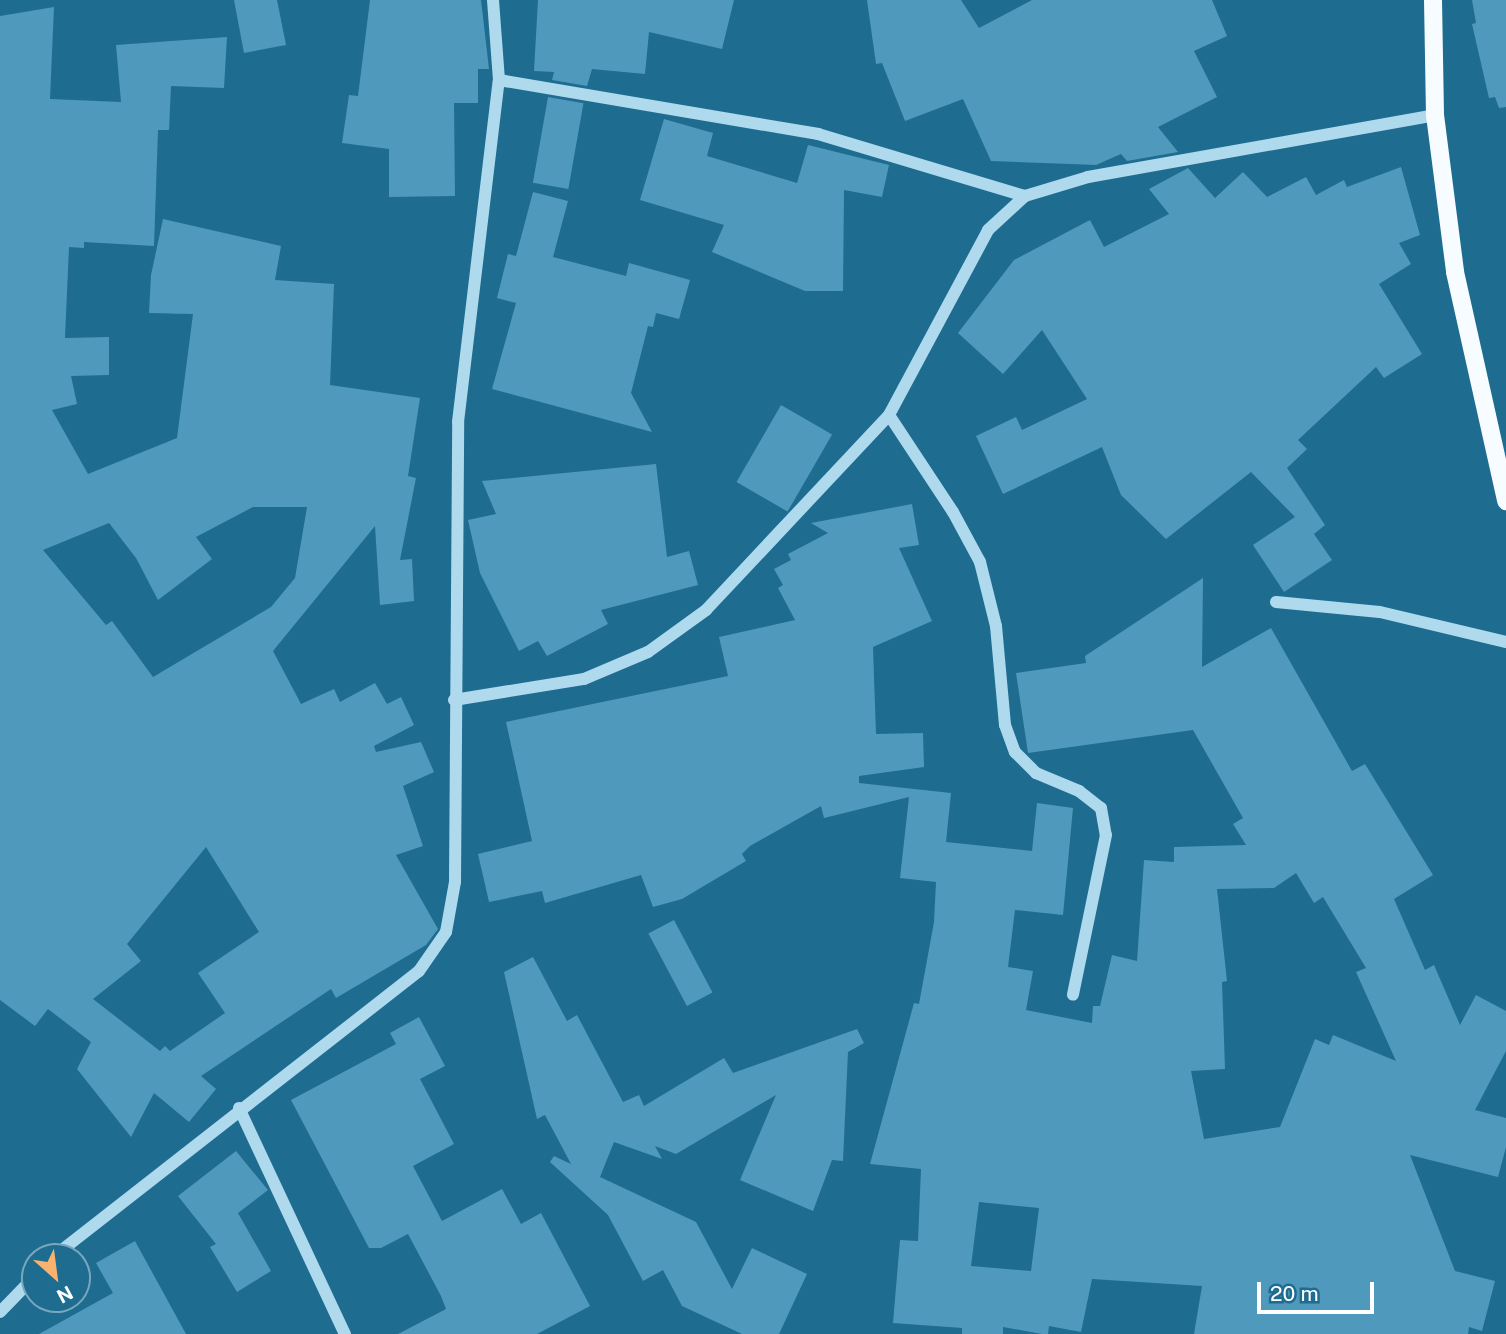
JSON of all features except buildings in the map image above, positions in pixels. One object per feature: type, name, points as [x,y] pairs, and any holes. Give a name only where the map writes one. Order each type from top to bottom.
[{"type":"main road","points":[[1433,0],[1435,115],[1455,271],[1506,501]]},
{"type":"street","points":[[70,1243],[239,1108],[419,971],[446,932],[455,882],[454,700],[458,422],[499,80],[493,0]]},
{"type":"street","points":[[499,80],[818,134],[1025,196]]},
{"type":"street","points":[[454,700],[584,679],[648,652],[706,610],[889,415],[988,230],[1025,196],[1088,177],[1435,115]]},
{"type":"street","points":[[889,415],[953,512],[980,562],[996,626],[1005,725],[1015,752],[1036,773],[1079,791],[1101,807],[1106,835],[1073,995]]},
{"type":"street","points":[[1276,602],[1380,612],[1506,642]]},
{"type":"street","points":[[239,1108],[345,1334]]},
{"type":"street","points":[[0,1312],[21,1290]]}]
